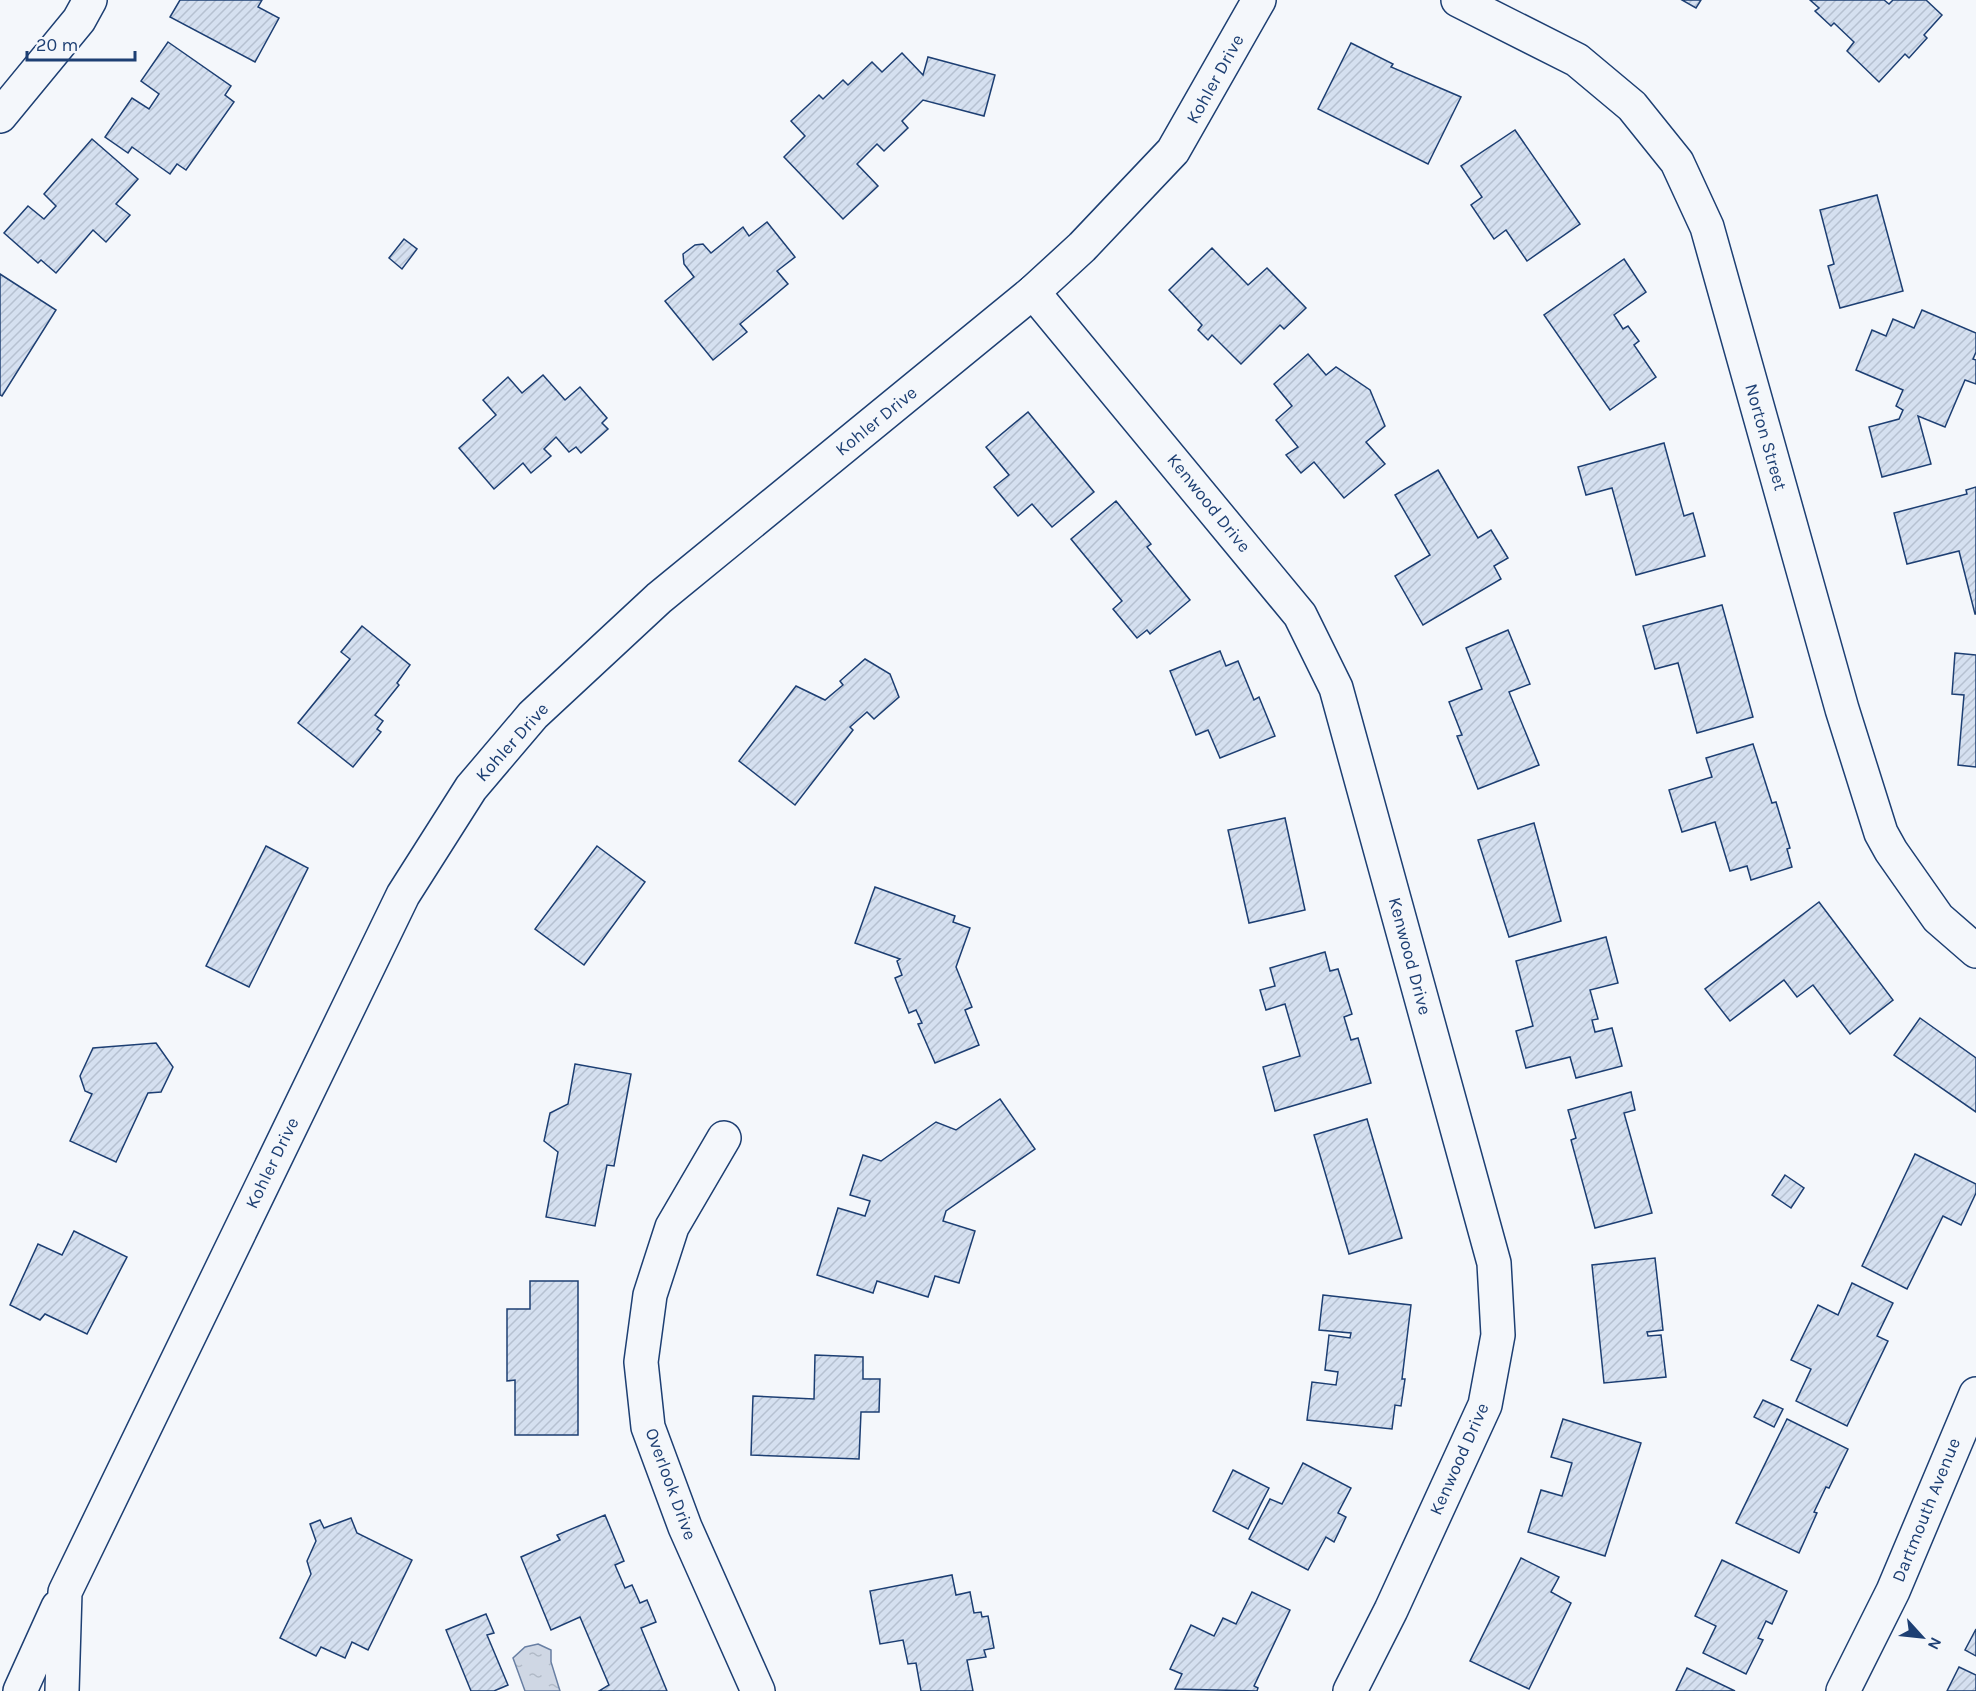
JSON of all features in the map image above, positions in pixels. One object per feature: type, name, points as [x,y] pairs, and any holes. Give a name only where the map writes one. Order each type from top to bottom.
[{"type":"street","points":[[0,116],[79,20],[90,0]]},
{"type":"street","name":"Kohler Drive","points":[[62,1691],[65,1592],[398,904],[471,788],[533,715],[659,598],[1033,292],[1082,247],[1173,151],[1259,0]]},
{"type":"street","name":"Norton Street","points":[[1458,0],[1577,60],[1632,106],[1677,162],[1707,227],[1842,709],[1881,833],[1938,918],[1976,951]]},
{"type":"street","name":"Kenwood Drive","points":[[1033,292],[1300,615],[1336,688],[1494,1263],[1498,1335],[1485,1405],[1391,1610],[1350,1691]]},
{"type":"street","name":"Overlook Drive","points":[[724,1138],[672,1227],[650,1295],[641,1362],[648,1427],[685,1527],[758,1691]]},
{"type":"street","name":"Dartmouth Avenue","points":[[1844,1691],[1893,1591],[1976,1394]]},
{"type":"street","points":[[20,1691],[65,1592]]},
{"type":"water","points":[[538,1644],[551,1650],[551,1662],[560,1691],[525,1691],[513,1658],[525,1647]]},
{"type":"building","points":[[180,0],[262,0],[258,7],[279,18],[255,62],[170,17]]},
{"type":"building","points":[[1682,0],[1701,0],[1696,8]]},
{"type":"building","points":[[1810,0],[1884,0],[1889,4],[1893,0],[1926,0],[1942,15],[1924,35],[1927,38],[1909,58],[1905,54],[1879,82],[1847,51],[1854,42],[1834,23],[1831,26],[1815,11],[1819,8]]},
{"type":"building","points":[[168,42],[231,86],[225,95],[234,102],[186,170],[177,164],[170,174],[132,147],[128,153],[105,137],[132,98],[149,109],[159,94],[141,81]]},
{"type":"building","points":[[1351,43],[1393,64],[1391,67],[1461,97],[1428,164],[1318,109]]},
{"type":"building","points":[[902,53],[923,75],[928,57],[995,75],[984,116],[923,100],[902,121],[908,128],[884,151],[877,144],[857,164],[878,186],[843,219],[784,157],[805,136],[791,121],[819,95],[823,99],[843,80],[848,85],[872,62],[882,72]]},
{"type":"building","points":[[1515,130],[1580,224],[1527,261],[1506,230],[1494,239],[1471,205],[1482,197],[1461,166]]},
{"type":"building","points":[[92,139],[138,179],[116,204],[130,215],[106,242],[93,230],[56,273],[41,260],[38,263],[4,233],[28,206],[44,219],[56,206],[44,194]]},
{"type":"building","points":[[1877,195],[1903,291],[1840,308],[1828,266],[1834,264],[1820,210]]},
{"type":"building","points":[[767,222],[795,257],[777,271],[788,284],[740,324],[747,332],[713,360],[665,301],[694,277],[684,264],[683,254],[695,245],[703,244],[711,253],[743,227],[749,236]]},
{"type":"building","points":[[404,239],[417,249],[402,269],[389,258]]},
{"type":"building","points":[[1212,248],[1248,285],[1267,268],[1306,308],[1284,329],[1280,325],[1241,364],[1212,335],[1208,340],[1198,330],[1202,325],[1169,290]]},
{"type":"building","points":[[1624,259],[1646,292],[1614,315],[1623,329],[1628,326],[1639,341],[1634,345],[1656,377],[1610,410],[1544,315]]},
{"type":"building","points":[[0,274],[56,310],[2,396],[0,395]]},
{"type":"building","points":[[1922,310],[1976,333],[1976,352],[1973,359],[1976,360],[1976,384],[1965,380],[1945,427],[1918,416],[1931,464],[1882,477],[1869,427],[1899,419],[1903,410],[1896,406],[1903,390],[1856,370],[1872,330],[1886,336],[1893,319],[1914,328]]},
{"type":"building","points":[[1308,354],[1326,375],[1336,367],[1370,390],[1385,426],[1366,442],[1385,464],[1344,498],[1314,462],[1301,473],[1286,455],[1298,447],[1276,420],[1292,406],[1274,384]]},
{"type":"building","points":[[543,375],[565,400],[580,387],[607,418],[602,423],[608,429],[581,453],[576,447],[569,452],[556,437],[544,449],[551,456],[531,473],[523,463],[494,489],[459,448],[496,415],[483,400],[508,377],[522,393]]},
{"type":"building","points":[[1028,412],[1094,492],[1052,527],[1032,504],[1018,516],[994,487],[1009,475],[986,447]]},
{"type":"building","points":[[1664,443],[1684,516],[1693,513],[1705,556],[1636,575],[1612,488],[1586,495],[1578,467]]},
{"type":"building","points":[[1438,470],[1478,538],[1491,530],[1508,558],[1494,566],[1501,579],[1423,625],[1395,576],[1430,555],[1395,495]]},
{"type":"building","points":[[1976,487],[1975,614],[1959,551],[1907,564],[1894,513],[1967,494],[1966,490]]},
{"type":"building","points":[[1116,501],[1151,544],[1147,547],[1190,600],[1150,634],[1147,630],[1137,638],[1113,609],[1122,601],[1071,539]]},
{"type":"building","points":[[1722,605],[1753,717],[1697,733],[1678,663],[1655,669],[1643,626]]},
{"type":"building","points":[[362,626],[410,665],[397,683],[399,685],[375,715],[383,721],[377,729],[381,732],[353,767],[298,723],[350,659],[341,652]]},
{"type":"building","points":[[1508,630],[1530,684],[1509,692],[1539,765],[1478,789],[1457,736],[1462,735],[1449,702],[1482,689],[1466,648]]},
{"type":"building","points":[[1220,651],[1226,666],[1238,661],[1254,700],[1259,697],[1275,736],[1220,758],[1208,730],[1196,735],[1170,671]]},
{"type":"building","points":[[1955,653],[1976,655],[1976,767],[1958,765],[1964,695],[1952,694]]},
{"type":"building","points":[[865,659],[890,674],[899,697],[874,719],[867,712],[850,727],[853,730],[795,805],[739,761],[796,686],[825,700],[843,685],[840,681]]},
{"type":"building","points":[[1753,744],[1772,803],[1776,802],[1790,848],[1787,849],[1792,867],[1751,880],[1747,866],[1730,871],[1715,822],[1682,832],[1669,790],[1712,777],[1706,758]]},
{"type":"building","points":[[1285,818],[1305,910],[1249,923],[1228,830]]},
{"type":"building","points":[[1534,823],[1561,921],[1509,937],[1478,840]]},
{"type":"building","points":[[266,846],[308,868],[249,987],[206,966]]},
{"type":"building","points":[[597,846],[645,882],[584,965],[535,929]]},
{"type":"building","points":[[875,887],[955,916],[953,922],[970,928],[956,967],[972,1007],[965,1010],[979,1045],[935,1063],[918,1024],[922,1023],[916,1010],[909,1013],[895,978],[902,975],[897,961],[900,959],[855,943]]},
{"type":"building","points":[[1819,902],[1893,1000],[1850,1034],[1813,985],[1797,997],[1784,980],[1730,1021],[1705,989]]},
{"type":"building","points":[[1606,937],[1618,983],[1590,990],[1598,1019],[1592,1020],[1595,1032],[1612,1028],[1622,1066],[1576,1078],[1570,1057],[1526,1068],[1516,1031],[1533,1026],[1516,961]]},
{"type":"building","points":[[1325,952],[1330,971],[1338,969],[1352,1014],[1344,1017],[1351,1040],[1358,1038],[1371,1083],[1275,1111],[1263,1067],[1300,1056],[1285,1004],[1266,1010],[1260,990],[1275,986],[1270,968]]},
{"type":"building","points":[[1920,1018],[1976,1058],[1976,1112],[1894,1055]]},
{"type":"building","points":[[156,1043],[173,1067],[161,1092],[148,1093],[116,1162],[70,1141],[92,1094],[85,1091],[80,1076],[93,1048]]},
{"type":"building","points":[[575,1064],[631,1074],[614,1166],[607,1165],[595,1226],[546,1217],[558,1152],[544,1141],[550,1113],[568,1104]]},
{"type":"building","points":[[1631,1092],[1635,1110],[1624,1113],[1652,1213],[1595,1228],[1571,1140],[1576,1138],[1568,1110]]},
{"type":"building","points":[[1000,1099],[1035,1149],[946,1211],[943,1221],[975,1231],[959,1283],[935,1276],[928,1297],[877,1281],[873,1293],[817,1275],[838,1208],[865,1216],[870,1201],[850,1195],[863,1155],[881,1161],[936,1122],[956,1130]]},
{"type":"building","points":[[1367,1119],[1402,1238],[1349,1254],[1314,1135]]},
{"type":"building","points":[[1915,1154],[1976,1184],[1976,1193],[1961,1225],[1943,1216],[1907,1289],[1862,1266]]},
{"type":"building","points":[[1785,1175],[1804,1188],[1791,1208],[1772,1195]]},
{"type":"building","points":[[74,1231],[127,1257],[87,1334],[45,1314],[40,1320],[10,1305],[38,1244],[62,1255]]},
{"type":"building","points":[[1655,1258],[1663,1330],[1647,1332],[1648,1336],[1661,1335],[1666,1377],[1604,1383],[1592,1265]]},
{"type":"building","points":[[530,1281],[578,1281],[578,1435],[515,1435],[515,1380],[507,1381],[507,1309],[530,1309]]},
{"type":"building","points":[[1852,1283],[1893,1303],[1877,1336],[1888,1341],[1847,1426],[1796,1401],[1811,1369],[1791,1360],[1818,1305],[1838,1315]]},
{"type":"building","points":[[1323,1295],[1411,1305],[1401,1406],[1395,1405],[1392,1429],[1307,1420],[1312,1382],[1336,1385],[1338,1372],[1325,1370],[1329,1335],[1350,1338],[1351,1333],[1319,1330]]},
{"type":"building","points":[[815,1355],[863,1357],[863,1379],[880,1379],[879,1412],[861,1412],[859,1459],[751,1455],[753,1396],[814,1399]]},
{"type":"building","points":[[1763,1400],[1783,1409],[1774,1427],[1754,1417]]},
{"type":"building","points":[[1563,1419],[1641,1443],[1605,1556],[1528,1532],[1541,1490],[1562,1496],[1572,1463],[1551,1457]]},
{"type":"building","points":[[1787,1419],[1848,1449],[1829,1488],[1826,1487],[1814,1512],[1817,1513],[1799,1553],[1736,1523]]},
{"type":"building","points":[[1303,1463],[1351,1488],[1338,1513],[1346,1517],[1334,1542],[1326,1537],[1308,1570],[1249,1539],[1270,1499],[1282,1504]]},
{"type":"building","points":[[1233,1470],[1269,1488],[1248,1529],[1213,1511]]},
{"type":"building","points":[[605,1515],[624,1561],[615,1565],[625,1588],[632,1585],[640,1603],[647,1600],[656,1622],[641,1628],[667,1691],[599,1691],[609,1685],[580,1617],[551,1630],[521,1557],[560,1540],[557,1535]]},
{"type":"building","points":[[351,1518],[357,1533],[412,1560],[368,1650],[352,1642],[345,1658],[321,1647],[316,1656],[280,1638],[311,1574],[307,1561],[316,1541],[310,1524],[320,1520],[324,1528]]},
{"type":"building","points":[[1521,1558],[1559,1577],[1551,1592],[1571,1603],[1529,1689],[1470,1661]]},
{"type":"building","points":[[1722,1560],[1787,1591],[1772,1624],[1766,1621],[1758,1638],[1763,1640],[1746,1674],[1703,1653],[1716,1626],[1695,1616]]},
{"type":"building","points":[[952,1575],[956,1595],[970,1592],[974,1613],[981,1612],[982,1617],[988,1616],[994,1648],[984,1650],[986,1657],[967,1660],[973,1691],[921,1691],[916,1663],[908,1664],[903,1640],[880,1644],[870,1591]]},
{"type":"building","points":[[1252,1592],[1290,1610],[1254,1686],[1258,1688],[1257,1691],[1175,1689],[1182,1674],[1170,1669],[1191,1625],[1214,1636],[1223,1618],[1236,1624]]},
{"type":"building","points":[[486,1614],[494,1633],[487,1635],[508,1685],[494,1691],[471,1691],[446,1630]]},
{"type":"building","points":[[1976,1629],[1976,1656],[1965,1650]]},
{"type":"building","points":[[1959,1667],[1976,1675],[1976,1691],[1947,1691]]},
{"type":"building","points":[[1687,1668],[1735,1691],[1676,1691]]}]
